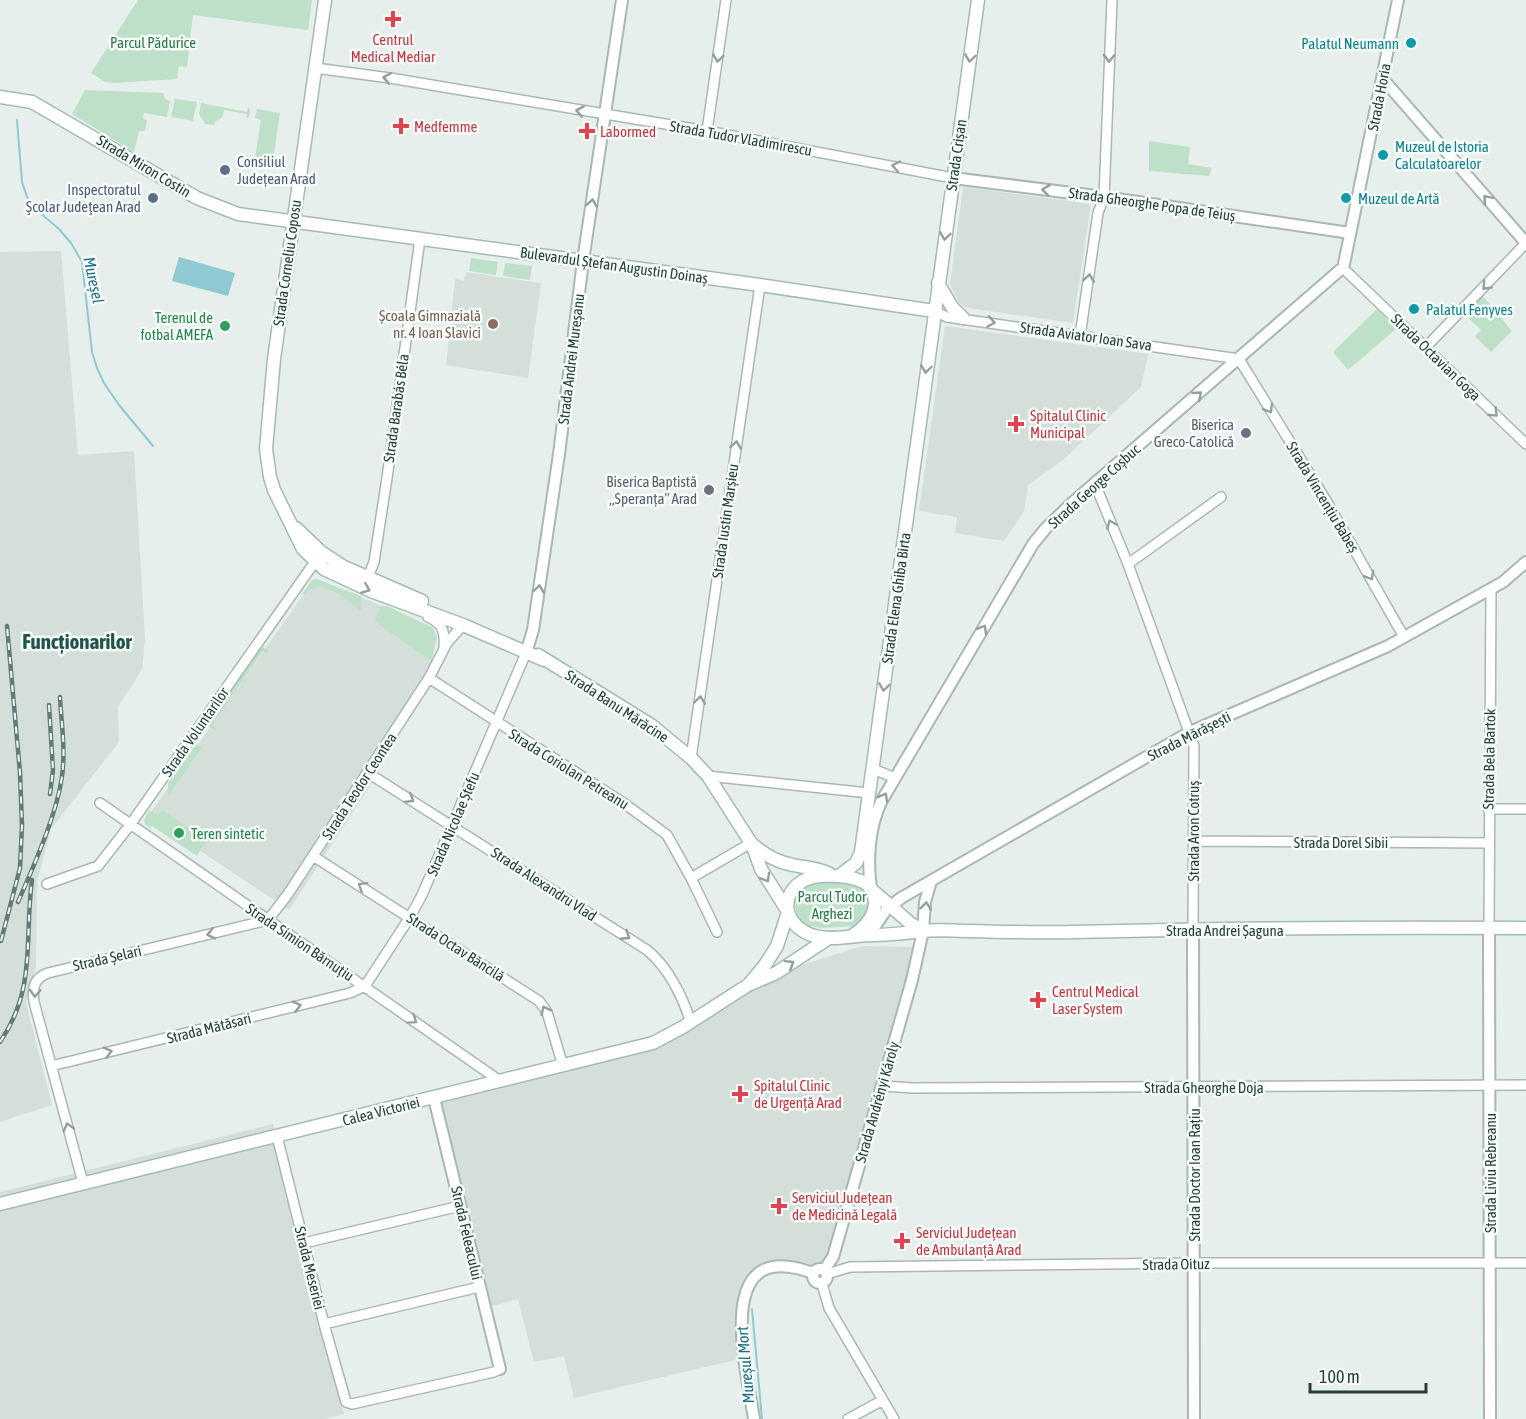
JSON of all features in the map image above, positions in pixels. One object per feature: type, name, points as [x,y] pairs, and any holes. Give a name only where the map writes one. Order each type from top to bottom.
[{"type":"main road","name":"Strada Corneliu Coposu","points":[[318,557],[303,549],[278,501],[270,477],[267,449],[276,344],[325,0]]},
{"type":"main road","name":"Strada Crișan","points":[[934,311],[978,0]]},
{"type":"main road","name":"Strada Miron Costin","points":[[0,97],[32,102],[197,198],[238,214],[293,222]]},
{"type":"main road","name":"Bulevardul Ștefan Augustin Doinaș","points":[[293,222],[760,285],[934,311]]},
{"type":"main road","points":[[938,283],[952,307],[963,318]]},
{"type":"main road","name":"Strada Elena Ghiba Birta","points":[[836,876],[853,866],[860,856],[934,311]]},
{"type":"main road","name":"Strada Banu Mărăcine","points":[[318,557],[368,577],[527,650],[651,725],[691,758],[708,776],[751,843],[761,869],[788,911]]},
{"type":"main road","name":"Strada Banu Mărăcine","points":[[318,557],[337,577],[527,650]]},
{"type":"main road","name":"Strada Banu Mărăcine","points":[[751,843],[771,858],[836,876]]},
{"type":"main road","points":[[871,889],[875,909],[872,918],[863,929],[853,935],[829,938],[814,936],[801,931],[794,924],[788,911],[792,893],[802,881],[810,878],[836,876],[861,880],[923,931]]},
{"type":"main road","name":"Calea Victoriei","points":[[748,985],[777,946],[788,911]]},
{"type":"main road","name":"Strada Andrei Șaguna","points":[[853,935],[908,934],[923,931],[1526,928]]},
{"type":"main road","name":"Calea Victoriei","points":[[0,1204],[653,1043],[691,1023],[748,985],[776,973],[829,938]]},
{"type":"street","name":"Strada Andrei Mureșanu","points":[[527,650],[533,630],[583,261],[622,0]]},
{"type":"street","points":[[707,132],[726,0]]},
{"type":"street","points":[[1080,336],[1098,213],[1104,197],[1112,0]]},
{"type":"street","name":"Strada Horia","points":[[1343,268],[1398,0]]},
{"type":"street","name":"Strada Tudor Vladimirescu","points":[[315,68],[390,78],[707,132],[953,178]]},
{"type":"street","points":[[1382,78],[1526,243],[1426,347]]},
{"type":"street","name":"Strada Gheorghe Popa de Teiuș","points":[[953,178],[1104,197],[1350,233]]},
{"type":"street","name":"Strada Barabás Béla","points":[[368,577],[374,562],[420,238]]},
{"type":"street","name":"Strada Octavian Goga","points":[[1343,268],[1526,444]]},
{"type":"street","name":"Strada George Coșbuc","points":[[871,889],[868,861],[876,814],[1029,550],[1057,517],[1343,268]]},
{"type":"street","name":"Strada Iustin Marșieu","points":[[691,758],[760,285]]},
{"type":"street","name":"Strada Aviator Ioan Sava","points":[[934,311],[947,316],[1239,359]]},
{"type":"street","name":"Strada Vincențiu Babeș","points":[[1239,359],[1327,502],[1404,637]]},
{"type":"street","name":"Strada Aron Cotruș","points":[[1095,484],[1128,564],[1190,732],[1194,750],[1193,930]]},
{"type":"street","points":[[1128,564],[1221,497]]},
{"type":"street","name":"Strada Voluntarilor","points":[[47,884],[99,866],[318,557]]},
{"type":"street","name":"Strada Mărășești","points":[[869,935],[891,906],[1190,732],[1366,656],[1404,637],[1503,582],[1526,562]]},
{"type":"street","name":"Strada Bela Bartok","points":[[1489,928],[1491,589]]},
{"type":"street","points":[[418,608],[423,614],[441,625],[444,649]]},
{"type":"street","name":"Strada Teodor Ceontea","points":[[268,920],[314,856],[429,678],[444,649],[463,625]]},
{"type":"street","name":"Strada Nicolae Ștefu","points":[[365,986],[410,917],[436,867],[527,650]]},
{"type":"street","name":"Strada Coriolan Petreanu","points":[[429,678],[625,804],[663,831],[672,840],[717,932]]},
{"type":"street","points":[[873,769],[895,778]]},
{"type":"street","name":"Strada Alexandru Vlad","points":[[368,773],[647,950],[656,957],[667,973],[691,1023]]},
{"type":"street","points":[[708,776],[869,793]]},
{"type":"street","name":"Strada Simion Bărnuțiu","points":[[100,803],[500,1082]]},
{"type":"street","points":[[1488,809],[1526,809]]},
{"type":"street","name":"Strada Dorel Sibii","points":[[1193,841],[1489,843]]},
{"type":"street","points":[[691,878],[751,843]]},
{"type":"street","name":"Strada Octav Băncilă","points":[[314,856],[542,1003],[548,1012],[563,1066]]},
{"type":"street","points":[[923,931],[925,902],[931,881]]},
{"type":"street","name":"Strada Șelari","points":[[51,1066],[33,994],[34,984],[38,978],[48,973],[268,920]]},
{"type":"street","name":"Strada Liviu Rebreanu","points":[[1489,928],[1490,1419]]},
{"type":"street","name":"Strada Doctor Ioan Rațiu","points":[[1193,930],[1194,1419]]},
{"type":"street","name":"Strada Andrényi Károly","points":[[822,1275],[833,1257],[912,980],[923,931]]},
{"type":"street","name":"Strada Mătăsari","points":[[51,1066],[351,993],[365,986]]},
{"type":"street","points":[[51,1066],[83,1184]]},
{"type":"street","name":"Strada Gheorghe Doja","points":[[882,1086],[913,1088],[1526,1085]]},
{"type":"street","name":"Strada Feleacului","points":[[434,1098],[500,1368]]},
{"type":"street","name":"Strada Meseriei","points":[[277,1136],[345,1399],[352,1404],[494,1372],[500,1368]]},
{"type":"street","points":[[304,1243],[460,1206]]},
{"type":"street","name":"Strada Oituz","points":[[822,1275],[850,1267],[1194,1263],[1526,1263]]},
{"type":"street","points":[[754,1419],[741,1316],[743,1300],[748,1284],[760,1272],[774,1268],[794,1268],[822,1275],[829,1308],[894,1419]]},
{"type":"street","points":[[324,1324],[479,1287]]},
{"type":"street","points":[[848,1419],[883,1400]]},
{"type":"shaded area","points":[[963,187],[1091,204],[1073,323],[968,308],[959,303],[950,284]]},
{"type":"shaded area","points":[[61,251],[78,455],[134,451],[145,640],[142,669],[118,707],[119,742],[51,829],[37,882],[36,966],[26,1003],[52,1105],[0,1122],[0,252]]},
{"type":"shaded area","name":"Școala Gimnazială nr. 4 Ioan Slavici","points":[[466,272],[541,283],[528,378],[446,365],[455,279],[464,281]]},
{"type":"shaded area","name":"Spitalul Clinic Municipal","points":[[945,326],[1148,354],[1141,387],[1063,460],[1028,485],[1024,511],[1004,541],[955,533],[957,517],[919,511]]},
{"type":"shaded area","points":[[315,578],[432,627],[437,638],[429,671],[368,789],[289,910],[148,816]]},
{"type":"shaded area","points":[[862,946],[915,947],[916,950],[833,1257],[815,1271],[780,1267],[748,1284],[745,1276],[737,1311],[739,1359],[574,1398],[564,1356],[534,1362],[518,1299],[485,1308],[434,1098],[625,1051],[776,973]]},
{"type":"shaded area","points":[[273,1124],[344,1414],[325,1419],[0,1419],[0,1192]]},
{"type":"green space","name":"Parcul Pădurice","points":[[138,0],[312,0],[308,30],[193,15],[187,67],[179,66],[177,79],[105,82],[91,73]]},
{"type":"green space","points":[[85,90],[163,93],[165,99],[170,101],[167,117],[144,113],[143,119],[147,120],[145,131],[139,131],[134,152],[72,114]]},
{"type":"green space","points":[[175,99],[197,102],[193,121],[171,117]]},
{"type":"green space","points":[[201,103],[247,112],[248,107],[249,117],[246,119],[247,114],[224,110],[222,118],[214,125],[205,124],[199,114]]},
{"type":"green space","points":[[257,109],[280,113],[272,167],[254,164],[261,120],[255,118]]},
{"type":"green space","points":[[1149,141],[1190,147],[1188,164],[1212,168],[1209,176],[1149,171]]},
{"type":"green space","points":[[471,258],[498,262],[496,275],[469,271]]},
{"type":"green space","points":[[505,263],[532,266],[530,280],[503,276]]},
{"type":"green space","points":[[1482,295],[1512,331],[1491,352],[1475,336],[1481,330],[1463,313]]},
{"type":"green space","points":[[1377,309],[1396,329],[1348,370],[1333,352]]},
{"type":"green space","points":[[316,579],[361,596],[362,608],[360,610],[340,595],[325,588],[318,587],[302,594],[312,580]]},
{"type":"green space","points":[[383,606],[433,628],[436,640],[431,661],[378,624],[375,619]]},
{"type":"green space","points":[[263,647],[269,651],[267,654],[263,651],[212,725],[217,728],[215,731],[207,725],[207,722],[259,648]]},
{"type":"green space","points":[[196,744],[202,748],[168,796],[168,783]]},
{"type":"green space","name":"Teren sintetic","points":[[149,810],[158,816],[162,810],[207,840],[197,856],[152,826],[150,828],[145,824],[144,820]]},
{"type":"green space","name":"Parcul Tudor Arghezi","points":[[847,882],[862,887],[870,899],[869,914],[855,926],[823,928],[804,925],[798,918],[795,907],[797,894],[805,886],[814,883]]},
{"type":"water","points":[[179,257],[235,273],[228,296],[172,281]]},
{"type":"waterway","name":"Mureșel","points":[[17,120],[22,182],[27,197],[71,243],[82,262],[92,352],[97,368],[119,405],[153,446]]},
{"type":"waterway","name":"Mureșul Mort","points":[[752,1309],[762,1419]]},
{"type":"railway","points":[[1,941],[20,868],[22,825],[20,773],[7,626]]},
{"type":"railway","points":[[18,902],[46,835],[61,782],[64,749],[60,697]]},
{"type":"railway","points":[[49,705],[53,770],[50,794]]},
{"type":"railway","points":[[0,1042],[12,1022],[24,983],[32,880]]},
{"type":"place","name":"Centrul Medical Mediar","points":[[393,19]]},
{"type":"place","name":"Palatul Neumann","points":[[1411,43]]},
{"type":"place","name":"Medfemme","points":[[401,126]]},
{"type":"place","name":"Labormed","points":[[587,131]]},
{"type":"place","name":"Muzeul de Istoria Calculatoarelor","points":[[1383,155]]},
{"type":"place","name":"Consiliul Județean Arad","points":[[225,170]]},
{"type":"place","name":"Inspectoratul Şcolar Judeţean Arad","points":[[153,198]]},
{"type":"place","name":"Muzeul de Artă","points":[[1346,198]]},
{"type":"place","name":"Palatul Fenyves","points":[[1414,309]]},
{"type":"place","name":"Școala Gimnazială nr. 4 Ioan Slavici","points":[[493,324]]},
{"type":"place","name":"Terenul de fotbal AMEFA","points":[[225,326]]},
{"type":"place","name":"Spitalul Clinic Municipal","points":[[1016,424]]},
{"type":"place","name":"Biserica Greco-Catolică","points":[[1246,433]]},
{"type":"place","name":"Biserica Baptistă ,,Speranța\" Arad","points":[[709,490]]},
{"type":"place","name":"Teren sintetic","points":[[179,833]]},
{"type":"place","name":"Centrul Medical Laser System","points":[[1038,1000]]},
{"type":"place","name":"Spitalul Clinic de Urgență Arad","points":[[740,1094]]},
{"type":"place","name":"Serviciul Județean de Medicină Legală","points":[[779,1206]]},
{"type":"place","name":"Serviciul Județean de Ambulanță Arad","points":[[902,1241]]},
{"type":"district","name":"Funcționarilor","points":[[77,641]]}]
